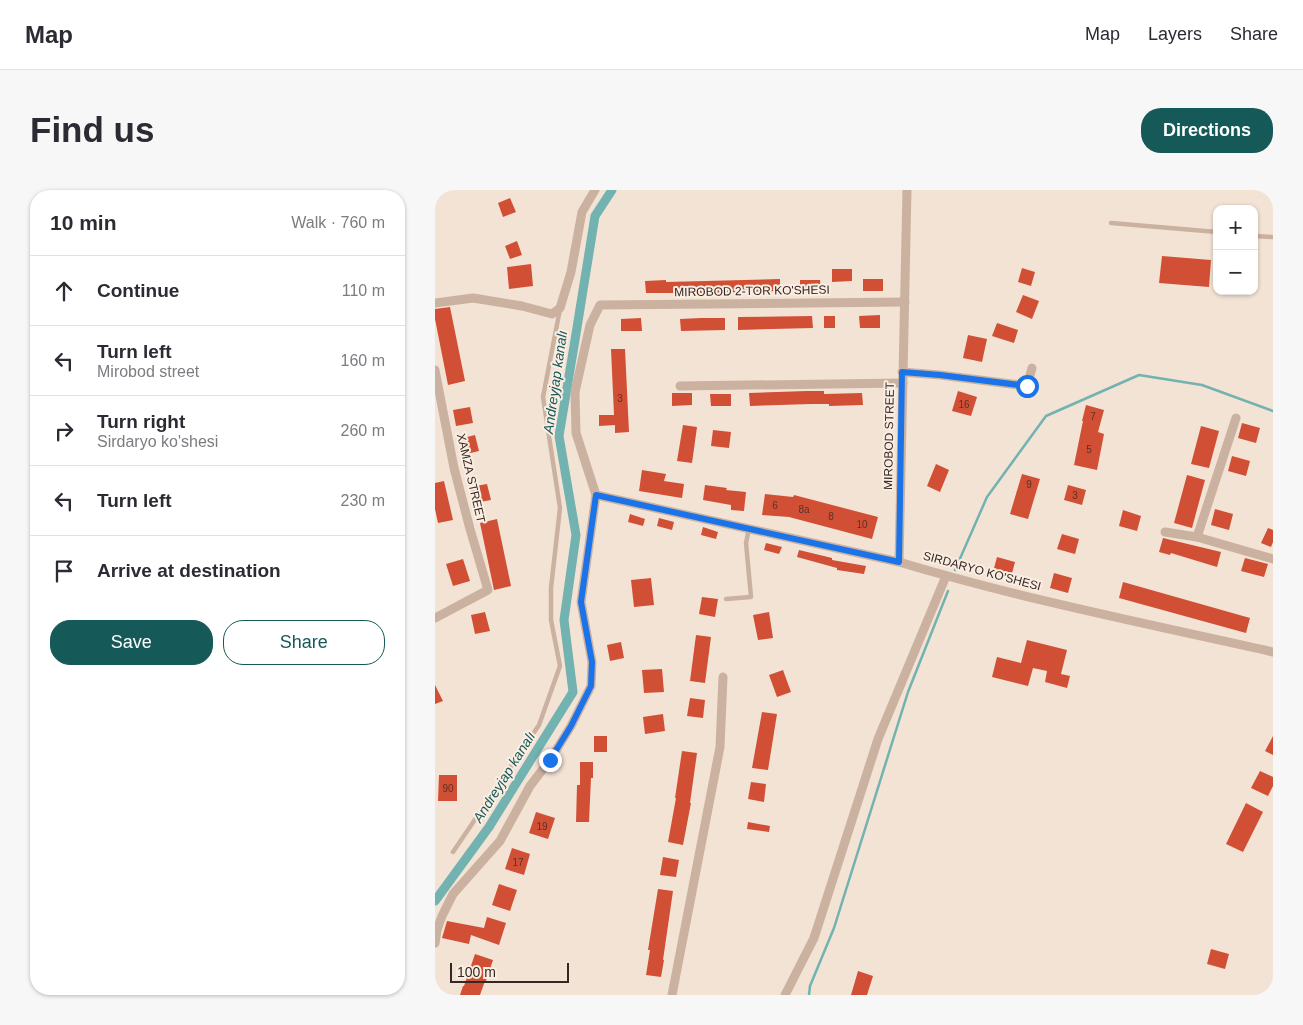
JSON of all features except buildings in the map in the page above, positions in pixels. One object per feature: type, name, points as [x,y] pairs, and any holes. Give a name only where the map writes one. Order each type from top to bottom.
[{"type":"street","points":[[435,303],[473,298],[521,306],[552,314],[560,308],[571,272],[582,212],[595,190]]},
{"type":"street","name":"MIROBOD STREET","points":[[899,562],[907,190]]},
{"type":"street","name":"MIROBOD 2-TOR KO'SHESI","points":[[596,495],[576,433],[575,392],[590,326],[600,305],[905,302]]},
{"type":"street","points":[[902,372],[1027,386],[1032,368]]},
{"type":"street","name":"XAMZA STREET","points":[[435,370],[454,468],[488,590],[435,618]]},
{"type":"street","points":[[680,386],[903,383]]},
{"type":"street","points":[[1197,537],[1236,418]]},
{"type":"street","points":[[435,943],[439,923],[453,894],[500,841],[530,786],[550,760],[571,726],[591,686],[592,662],[581,602],[596,495]]},
{"type":"street","name":"SIRDARYO KO'SHESI","points":[[596,495],[899,562],[1055,604],[1273,652]]},
{"type":"street","points":[[1165,532],[1197,537],[1273,559]]},
{"type":"street","points":[[785,995],[814,938],[878,738],[946,576]]},
{"type":"street","points":[[672,995],[720,747],[723,678]]},
{"type":"lane","points":[[1111,223],[1213,232]]},
{"type":"lane","points":[[1258,236],[1273,237]]},
{"type":"lane","points":[[453,852],[539,725],[561,666],[551,620],[551,588],[560,508],[543,397],[560,308]]},
{"type":"lane","points":[[726,599],[751,596],[746,543],[749,529]]},
{"type":"waterway","name":"Andreyjap kanalı","points":[[435,901],[489,827],[573,692],[564,620],[576,535],[559,436],[595,216],[612,190]]},
{"type":"waterway","points":[[955,570],[987,497],[1046,416],[1139,375],[1202,385],[1273,411]]},
{"type":"waterway","points":[[809,995],[810,986],[834,928],[908,692],[948,591]]},
{"type":"route","points":[[550,760],[571,726],[591,686],[592,662],[581,602],[596,495],[899,562],[902,372],[1027,386]]}]
